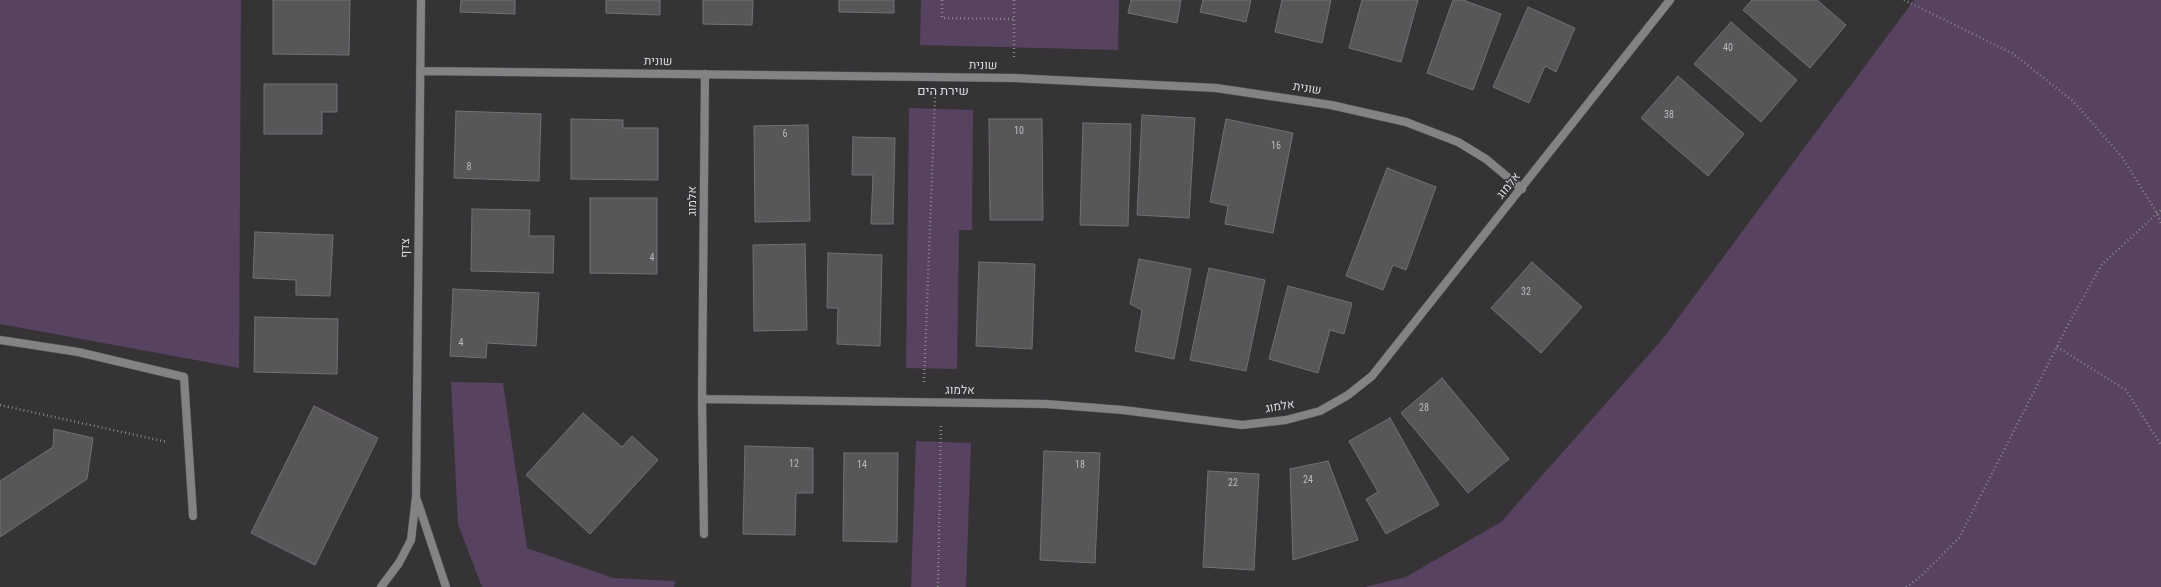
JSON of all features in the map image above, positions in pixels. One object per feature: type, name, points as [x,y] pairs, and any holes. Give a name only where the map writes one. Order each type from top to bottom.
[{"type":"street","name":"צדף","points":[[381,587],[399,563],[411,540],[416,497],[421,0]]},
{"type":"street","name":"אלמוג","points":[[702,399],[1046,404],[1123,410],[1242,425],[1286,420],[1320,411],[1348,396],[1372,376],[1522,189],[1670,0]]},
{"type":"street","name":"שונית","points":[[420,71],[1014,78],[1216,88],[1331,105],[1406,122],[1458,142],[1486,159],[1522,189]]},
{"type":"street","name":"אלמוג","points":[[704,534],[702,399],[705,74]]},
{"type":"street","points":[[0,340],[78,352],[184,377],[193,516]]},
{"type":"street","name":"צדף","points":[[416,497],[446,587]]},
{"type":"path","points":[[942,0],[942,18],[1014,19]]},
{"type":"path","points":[[1014,0],[1014,78]]},
{"type":"path","points":[[1904,0],[2012,53],[2073,101],[2122,157],[2157,213],[2161,224]]},
{"type":"path","points":[[923,402],[936,77]]},
{"type":"path","points":[[1906,587],[1919,578],[1959,538],[2057,347],[2102,264],[2161,210]]},
{"type":"path","points":[[2057,347],[2126,390],[2161,445]]},
{"type":"path","points":[[938,587],[942,403]]},
{"type":"path","points":[[0,405],[189,446]]},
{"type":"shaded area","points":[[0,0],[241,0],[239,368],[0,324]]},
{"type":"shaded area","points":[[921,0],[1119,0],[1118,50],[920,45]]},
{"type":"shaded area","points":[[1914,0],[2161,0],[2161,587],[1365,587],[1406,577],[1501,522],[1661,341]]},
{"type":"shaded area","points":[[909,108],[973,110],[972,230],[959,230],[957,369],[906,368]]},
{"type":"shaded area","points":[[451,382],[503,383],[527,548],[613,578],[675,581],[674,587],[482,587],[458,524]]},
{"type":"shaded area","points":[[916,441],[971,443],[966,587],[911,587]]},
{"type":"building","points":[[273,0],[350,0],[349,55],[273,54]]},
{"type":"building","points":[[461,0],[515,0],[515,14],[460,12]]},
{"type":"building","points":[[606,0],[660,0],[660,15],[606,13]]},
{"type":"building","points":[[703,0],[753,0],[752,25],[703,24]]},
{"type":"building","points":[[839,0],[894,0],[894,13],[839,12]]},
{"type":"building","points":[[1131,0],[1181,0],[1177,23],[1128,13]]},
{"type":"building","points":[[1203,0],[1251,0],[1246,22],[1200,12]]},
{"type":"building","points":[[1282,0],[1331,0],[1322,43],[1275,32]]},
{"type":"building","points":[[1362,0],[1418,0],[1401,62],[1349,48]]},
{"type":"building","points":[[1453,0],[1463,0],[1501,14],[1473,90],[1427,73]]},
{"type":"building","points":[[1752,0],[1817,0],[1846,25],[1810,68],[1743,10]]},
{"type":"building","points":[[1528,7],[1575,28],[1556,72],[1545,66],[1529,103],[1493,87]]},
{"type":"building","points":[[1731,22],[1797,80],[1761,122],[1694,64]]},
{"type":"building","points":[[1678,76],[1744,134],[1708,176],[1641,118]]},
{"type":"building","points":[[264,84],[337,84],[337,112],[322,112],[322,134],[264,134]]},
{"type":"building","points":[[456,111],[541,114],[539,181],[454,178]]},
{"type":"building","points":[[1142,115],[1195,118],[1189,218],[1137,215]]},
{"type":"building","points":[[571,119],[623,120],[623,128],[658,128],[658,180],[571,179]]},
{"type":"building","points":[[989,119],[1042,119],[1043,220],[990,220]]},
{"type":"building","points":[[1226,119],[1293,133],[1273,233],[1225,224],[1228,206],[1210,202]]},
{"type":"building","points":[[1083,123],[1131,124],[1128,226],[1080,225]]},
{"type":"building","points":[[808,125],[810,221],[755,222],[754,126]]},
{"type":"building","points":[[853,137],[895,138],[893,224],[871,224],[873,175],[852,175]]},
{"type":"building","points":[[1387,168],[1436,187],[1406,270],[1393,265],[1383,290],[1346,276]]},
{"type":"building","points":[[590,198],[657,198],[657,274],[590,273]]},
{"type":"building","points":[[472,209],[530,210],[529,236],[554,236],[553,273],[471,271]]},
{"type":"building","points":[[255,232],[333,235],[330,296],[296,295],[296,280],[253,278]]},
{"type":"building","points":[[805,244],[807,330],[754,331],[753,245]]},
{"type":"building","points":[[828,253],[882,255],[880,346],[837,344],[838,308],[827,308]]},
{"type":"building","points":[[1139,259],[1191,269],[1174,359],[1135,351],[1142,310],[1130,304]]},
{"type":"building","points":[[979,262],[1035,264],[1032,349],[976,346]]},
{"type":"building","points":[[1532,262],[1582,307],[1541,353],[1491,308]]},
{"type":"building","points":[[1209,268],[1265,280],[1246,371],[1190,360]]},
{"type":"building","points":[[1288,286],[1352,303],[1344,334],[1330,330],[1318,373],[1269,359]]},
{"type":"building","points":[[453,289],[539,293],[536,346],[487,343],[486,358],[450,356]]},
{"type":"building","points":[[255,317],[338,319],[337,374],[254,372]]},
{"type":"building","points":[[1442,378],[1509,459],[1468,493],[1401,413]]},
{"type":"building","points":[[314,406],[378,438],[315,565],[251,533]]},
{"type":"building","points":[[583,413],[622,447],[632,436],[658,460],[590,534],[526,475]]},
{"type":"building","points":[[1390,418],[1439,505],[1386,534],[1366,499],[1378,492],[1349,441]]},
{"type":"building","points":[[54,429],[93,438],[87,479],[0,537],[0,481],[53,447]]},
{"type":"building","points":[[745,446],[813,448],[813,493],[796,493],[795,535],[743,534]]},
{"type":"building","points":[[1044,451],[1100,453],[1095,563],[1040,560]]},
{"type":"building","points":[[844,453],[898,453],[897,542],[843,541]]},
{"type":"building","points":[[1328,461],[1358,540],[1293,560],[1290,469]]},
{"type":"building","points":[[1208,471],[1259,474],[1254,570],[1203,567]]},
{"type":"district","name":"שירת הים","points":[[943,92]]}]
